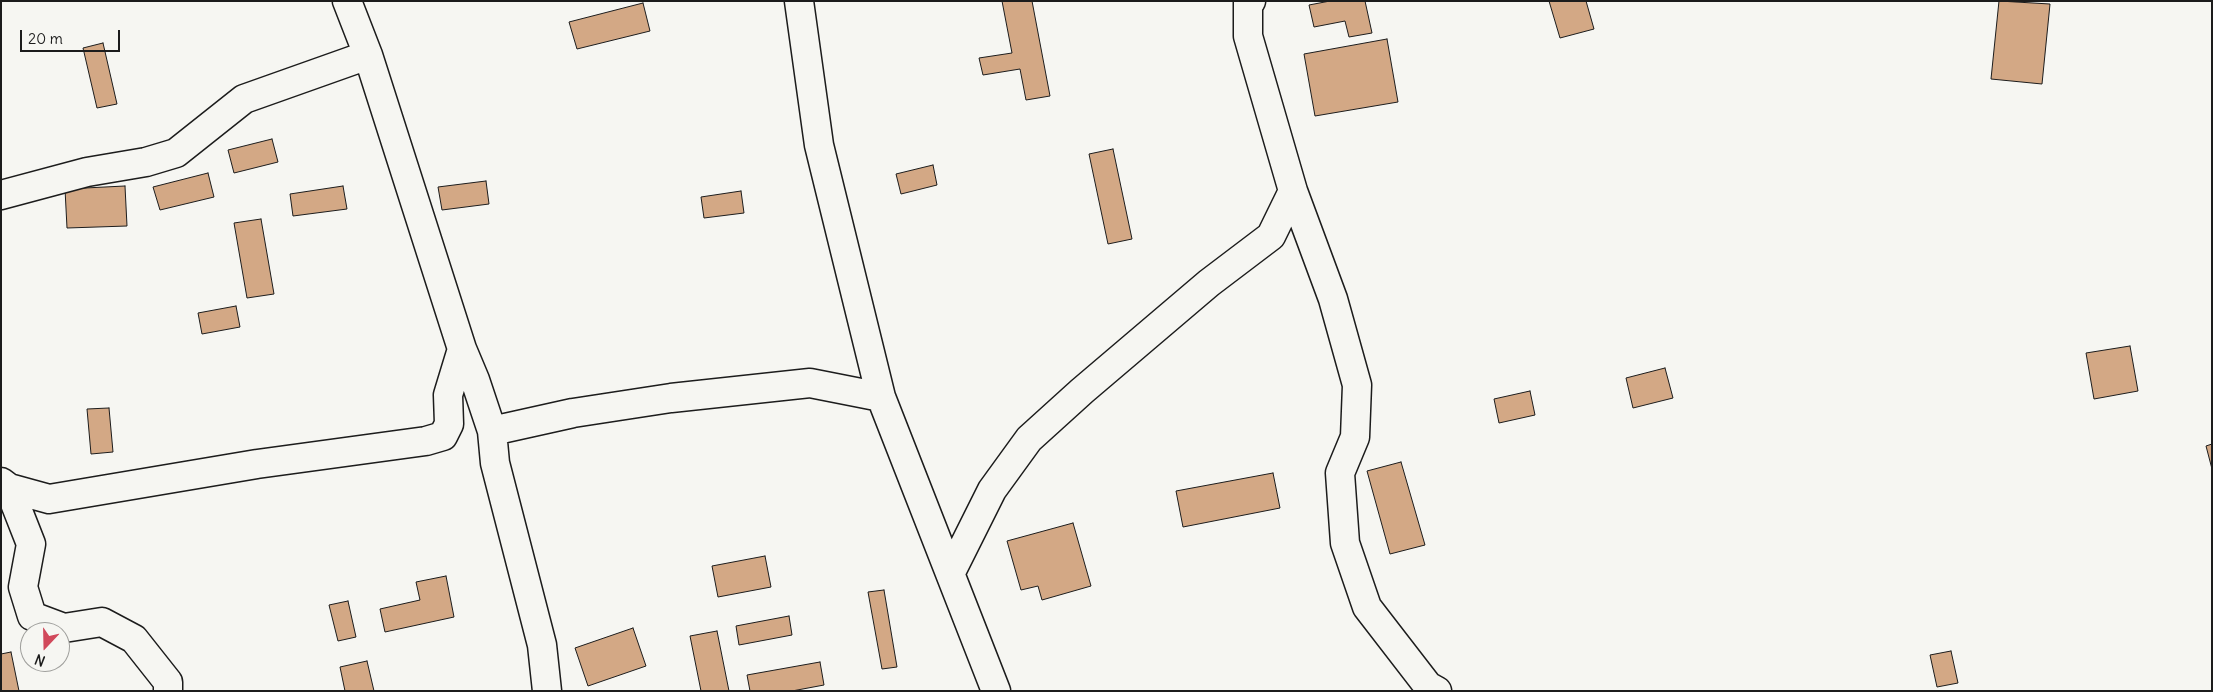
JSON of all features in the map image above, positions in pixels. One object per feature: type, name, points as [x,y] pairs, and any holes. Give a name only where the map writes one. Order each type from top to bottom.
[{"type":"street","points":[[348,1],[368,55],[462,349],[475,380],[492,432],[495,463],[542,646],[547,691]]},
{"type":"street","points":[[799,1],[819,145],[881,397],[996,691]]},
{"type":"street","points":[[1251,1],[1248,3],[1248,36],[1293,191],[1333,299],[1357,385],[1355,437],[1340,473],[1345,543],[1367,607],[1428,686],[1437,691]]},
{"type":"street","points":[[1,195],[87,172],[146,162],[176,153],[244,99],[368,55]]},
{"type":"street","points":[[951,572],[992,490],[1030,439],[1082,391],[1210,283],[1271,236],[1293,191]]},
{"type":"street","points":[[5,485],[49,499],[257,464],[426,441],[443,436],[448,424],[448,395],[462,349]]},
{"type":"street","points":[[492,432],[573,413],[671,398],[810,383],[881,397]]},
{"type":"street","points":[[5,485],[31,544],[22,587],[32,616],[64,628],[102,622],[134,639],[168,682],[168,691]]},
{"type":"building","points":[[1002,1],[1032,1],[1050,96],[1026,100],[1020,69],[983,75],[979,58],[1012,53]]},
{"type":"building","points":[[1330,1],[1365,1],[1372,33],[1349,37],[1345,21],[1314,27],[1309,5]]},
{"type":"building","points":[[1549,1],[1586,1],[1594,29],[1560,38]]},
{"type":"building","points":[[1999,1],[2050,4],[2042,84],[1991,79]]},
{"type":"building","points":[[643,3],[650,31],[577,49],[569,22]]},
{"type":"building","points":[[1387,39],[1398,102],[1315,116],[1304,54]]},
{"type":"building","points":[[103,43],[117,104],[97,108],[83,48]]},
{"type":"building","points":[[272,139],[278,162],[234,173],[228,150]]},
{"type":"building","points":[[1113,149],[1132,239],[1108,244],[1089,154]]},
{"type":"building","points":[[933,165],[937,185],[901,194],[896,174]]},
{"type":"building","points":[[208,173],[214,197],[160,210],[153,187]]},
{"type":"building","points":[[486,181],[489,204],[442,210],[438,187]]},
{"type":"building","points":[[125,186],[127,226],[67,228],[65,189]]},
{"type":"building","points":[[343,186],[347,209],[293,216],[290,194]]},
{"type":"building","points":[[741,191],[744,213],[704,218],[701,197]]},
{"type":"building","points":[[261,219],[274,294],[247,298],[234,223]]},
{"type":"building","points":[[236,306],[240,327],[202,334],[198,313]]},
{"type":"building","points":[[2130,346],[2138,391],[2094,399],[2086,353]]},
{"type":"building","points":[[1665,368],[1673,398],[1633,408],[1626,378]]},
{"type":"building","points":[[1530,391],[1535,415],[1499,423],[1494,399]]},
{"type":"building","points":[[109,408],[113,452],[91,454],[87,409]]},
{"type":"building","points":[[2212,444],[2212,469],[2206,446]]},
{"type":"building","points":[[1401,462],[1425,545],[1390,554],[1367,471]]},
{"type":"building","points":[[1273,473],[1280,508],[1183,527],[1176,491]]},
{"type":"building","points":[[1073,523],[1091,586],[1042,600],[1038,586],[1021,590],[1007,541]]},
{"type":"building","points":[[765,556],[771,587],[718,597],[712,566]]},
{"type":"building","points":[[446,576],[454,617],[385,632],[380,609],[420,600],[416,582]]},
{"type":"building","points":[[884,590],[897,667],[882,669],[868,592]]},
{"type":"building","points":[[348,601],[356,637],[338,641],[329,605]]},
{"type":"building","points":[[789,616],[792,635],[739,645],[736,626]]},
{"type":"building","points":[[633,628],[646,666],[588,686],[575,648]]},
{"type":"building","points":[[717,631],[729,691],[701,691],[690,636]]},
{"type":"building","points":[[1951,651],[1958,683],[1937,687],[1930,655]]},
{"type":"building","points":[[11,652],[19,691],[1,691],[1,654]]},
{"type":"building","points":[[367,661],[374,691],[345,691],[340,667]]},
{"type":"building","points":[[820,662],[824,685],[792,691],[750,691],[747,675]]}]
